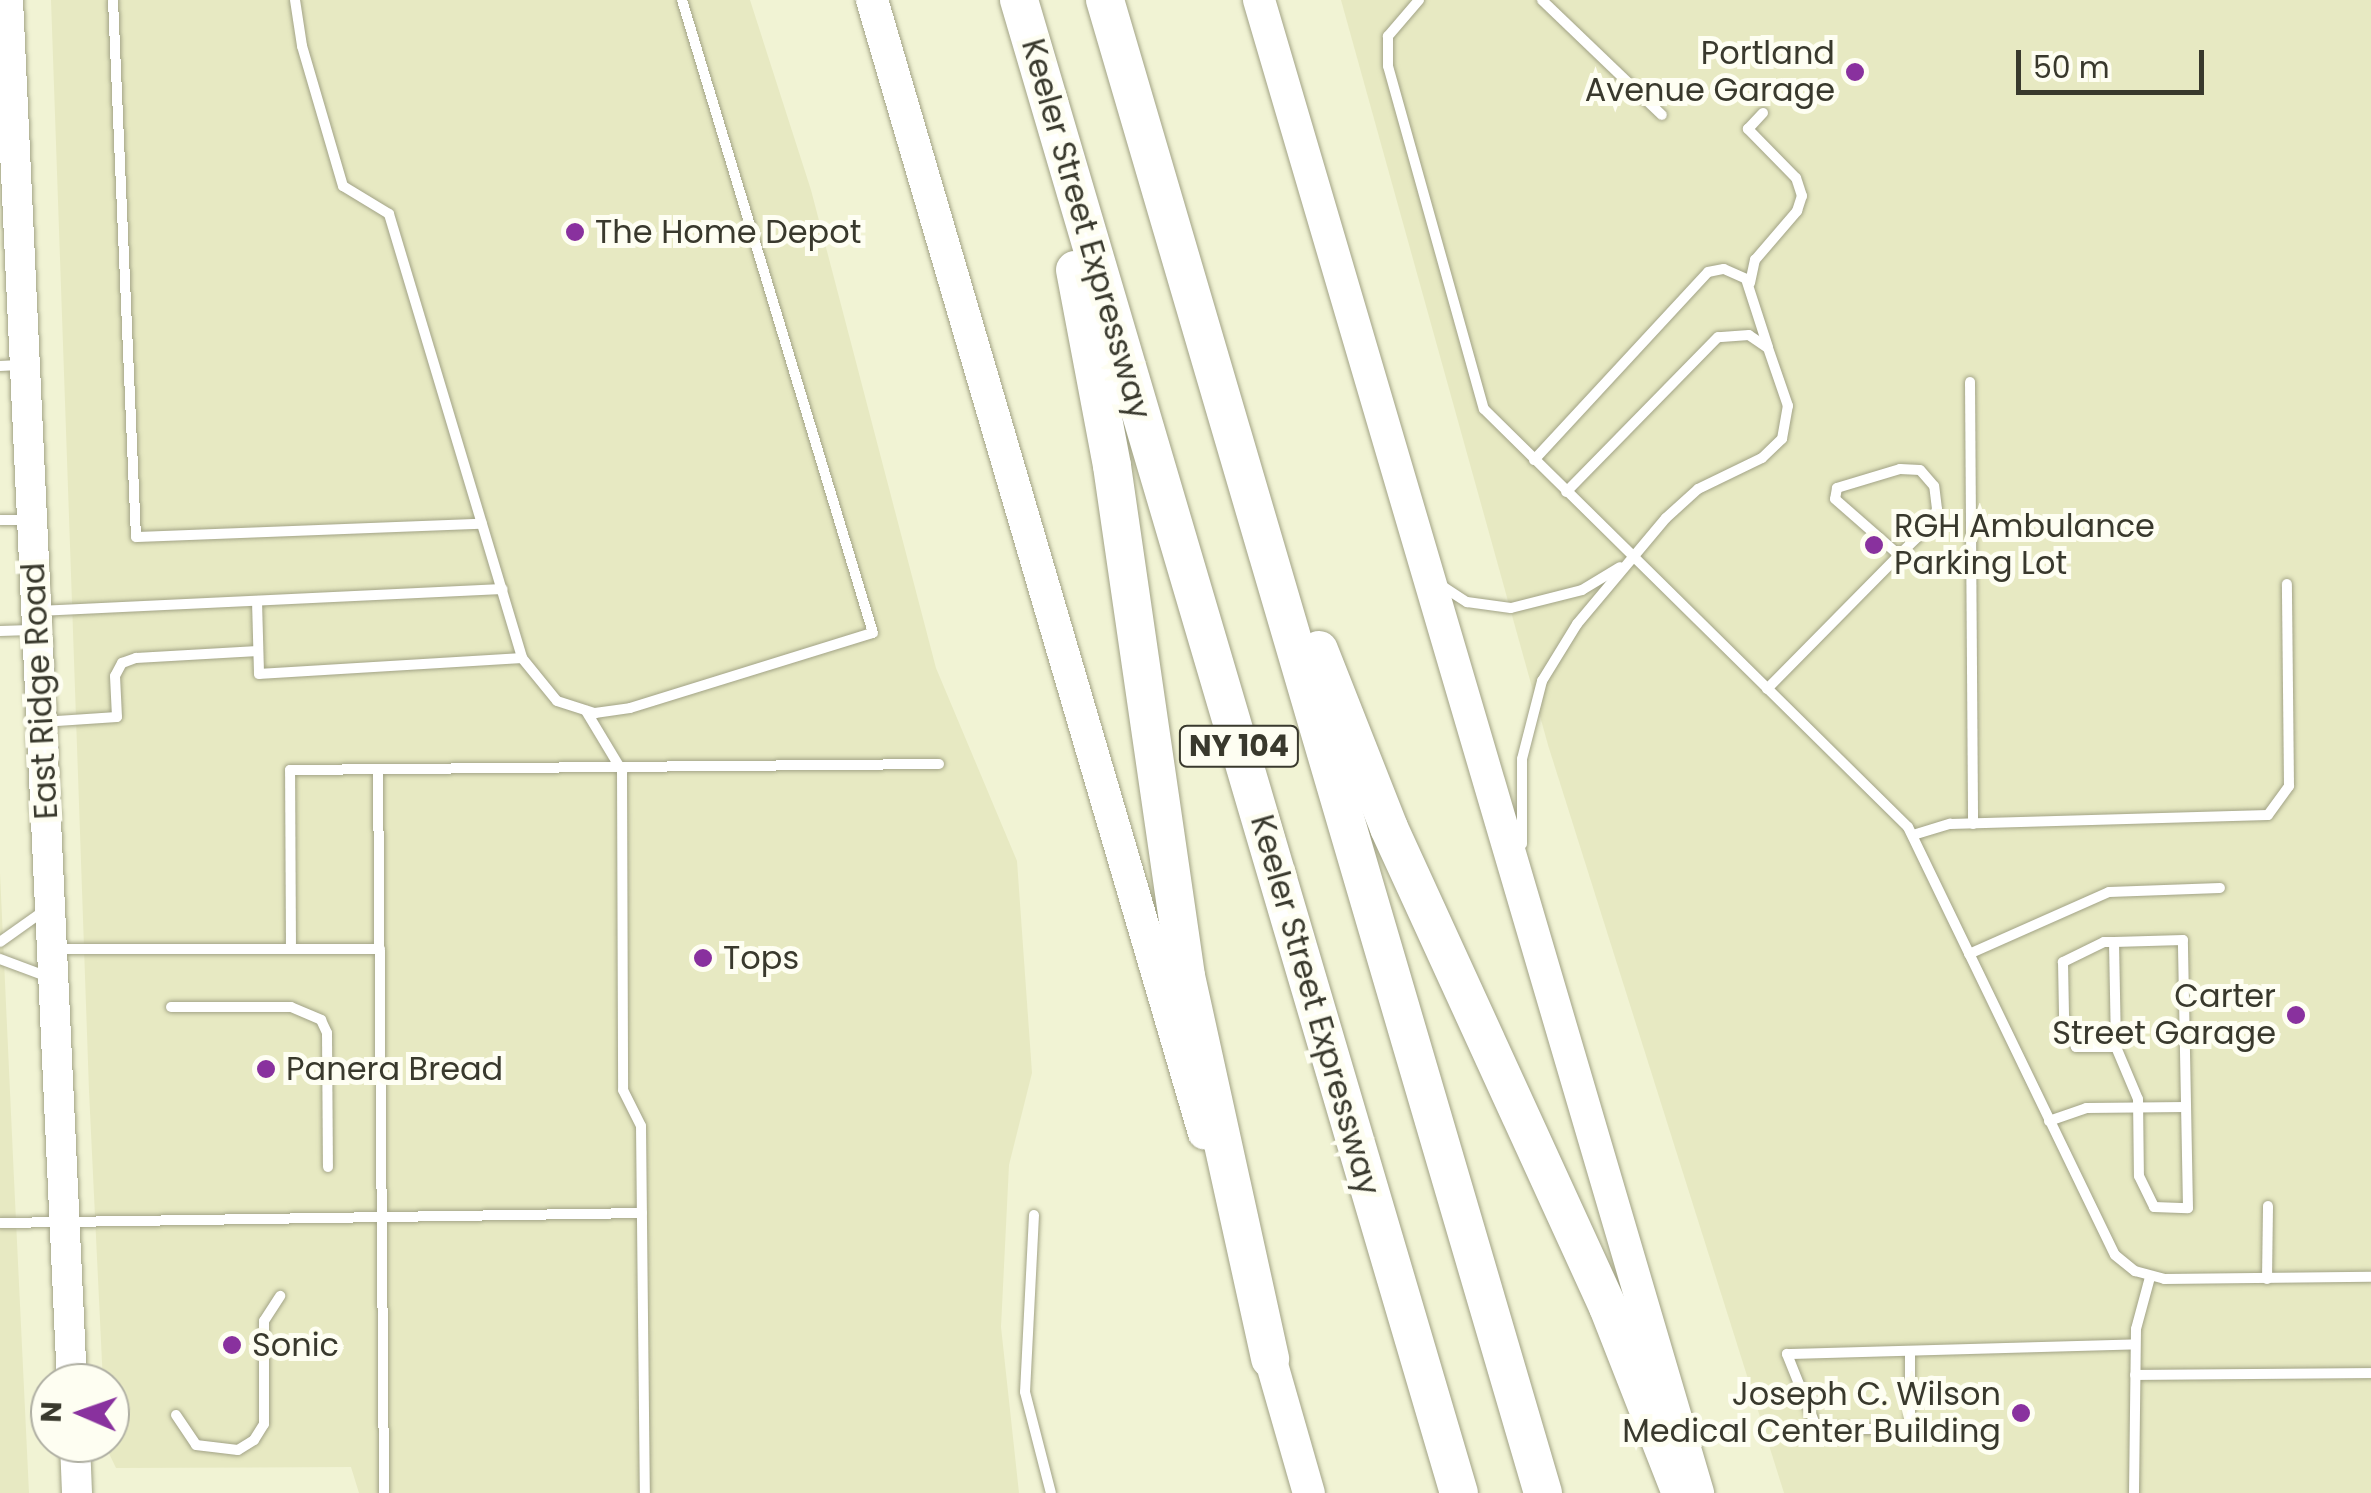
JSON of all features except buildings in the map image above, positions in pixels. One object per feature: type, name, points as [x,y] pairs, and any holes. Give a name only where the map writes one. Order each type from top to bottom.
[{"type":"highway","points":[[1016,0],[1100,389],[1189,994],[1270,1359]]},
{"type":"highway","name":"Keeler Street Expressway","points":[[1016,0],[1459,1493]]},
{"type":"highway","name":"NY 104","points":[[1105,0],[1543,1493]]},
{"type":"highway","points":[[1156,174],[1368,778],[1613,1318],[1681,1493]]},
{"type":"main road","name":"East Ridge Road","points":[[8,0],[5,34],[12,366],[32,520],[71,1363]]},
{"type":"main road","points":[[872,0],[1309,1493]]},
{"type":"main road","points":[[1259,0],[1698,1493]]},
{"type":"main road","points":[[76,1463],[77,1493]]},
{"type":"lane","points":[[113,0],[136,537],[482,524]]},
{"type":"lane","points":[[295,0],[302,46],[343,186],[388,214],[522,658],[557,701],[586,711],[630,708],[873,634],[682,0]]},
{"type":"lane","points":[[1419,0],[1388,36],[1388,66],[1476,394],[1534,460],[1913,834],[2110,1249],[2150,1277],[2371,1277]]},
{"type":"lane","points":[[1542,0],[1662,115]]},
{"type":"lane","points":[[1530,925],[1519,797],[1533,707],[1568,636],[1633,557],[1698,489],[1762,458],[1782,439],[1788,406],[1750,284],[1755,260],[1794,216],[1802,196],[1796,178],[1748,129],[1763,113]]},
{"type":"lane","points":[[1534,460],[1690,292],[1716,270],[1740,274],[1750,284]]},
{"type":"lane","points":[[1566,492],[1718,337],[1749,335],[1768,348]]},
{"type":"lane","points":[[1970,382],[1973,824]]},
{"type":"lane","points":[[1766,689],[1899,556],[1937,510],[1934,486],[1920,470],[1900,469],[1837,488],[1836,498],[1899,556]]},
{"type":"lane","points":[[0,520],[32,520]]},
{"type":"lane","points":[[1421,550],[1448,592],[1501,608],[1582,590],[1633,557]]},
{"type":"lane","points":[[1913,834],[1973,824],[2244,820],[2274,811],[2289,786],[2287,584]]},
{"type":"lane","points":[[0,631],[37,621],[257,601],[502,589]]},
{"type":"lane","points":[[257,601],[259,674],[522,658]]},
{"type":"lane","points":[[42,722],[117,717],[116,676],[122,663],[136,658],[258,652]]},
{"type":"lane","points":[[586,711],[622,770],[623,1090],[641,1126],[646,1493]]},
{"type":"lane","points":[[291,949],[290,770],[622,770],[939,764]]},
{"type":"lane","points":[[378,770],[384,1493]]},
{"type":"lane","points":[[1969,954],[2109,892],[2220,888]]},
{"type":"lane","points":[[0,942],[50,907]]},
{"type":"lane","points":[[2114,942],[2116,1047],[2138,1108],[2139,1176],[2154,1207],[2188,1208],[2183,940],[2114,942],[2063,962],[2064,1016],[2076,1047],[2116,1047]]},
{"type":"lane","points":[[0,959],[53,964],[291,949],[380,949]]},
{"type":"lane","points":[[171,1008],[291,1007],[321,1020],[327,1033],[328,1167]]},
{"type":"lane","points":[[2049,1121],[2073,1110],[2186,1108]]},
{"type":"lane","points":[[2267,1278],[2268,1206]]},
{"type":"lane","points":[[0,1223],[642,1213]]},
{"type":"lane","points":[[1034,1215],[1025,1392],[1050,1493]]},
{"type":"lane","points":[[2134,1493],[2135,1344],[2150,1277]]},
{"type":"lane","points":[[176,1415],[196,1445],[238,1450],[254,1440],[264,1424],[264,1322],[280,1296]]},
{"type":"lane","points":[[1910,1354],[1910,1429],[1817,1429],[1787,1354],[1910,1354],[1944,1344],[2135,1344]]},
{"type":"lane","points":[[2135,1376],[2371,1373]]},
{"type":"shaded area","points":[[51,0],[750,0],[811,190],[936,668],[1017,861],[1032,1073],[1009,1165],[1001,1327],[1019,1493],[359,1493],[351,1467],[116,1468],[114,1463],[130,1463],[130,1363],[102,1363]]},
{"type":"shaded area","points":[[1341,0],[2371,0],[2371,1493],[1784,1493],[1548,745]]},
{"type":"shaded area","points":[[0,873],[14,1179],[29,1493],[0,1493]]},
{"type":"place","name":"Portland Avenue Garage","points":[[1855,72]]},
{"type":"place","name":"The Home Depot","points":[[575,232]]},
{"type":"place","name":"RGH Ambulance Parking Lot","points":[[1874,545]]},
{"type":"place","name":"Tops","points":[[703,958]]},
{"type":"place","name":"Carter Street Garage","points":[[2296,1015]]},
{"type":"place","name":"Panera Bread","points":[[266,1069]]},
{"type":"place","name":"Sonic","points":[[232,1345]]},
{"type":"place","name":"Joseph C. Wilson Medical Center Building","points":[[2021,1413]]}]
